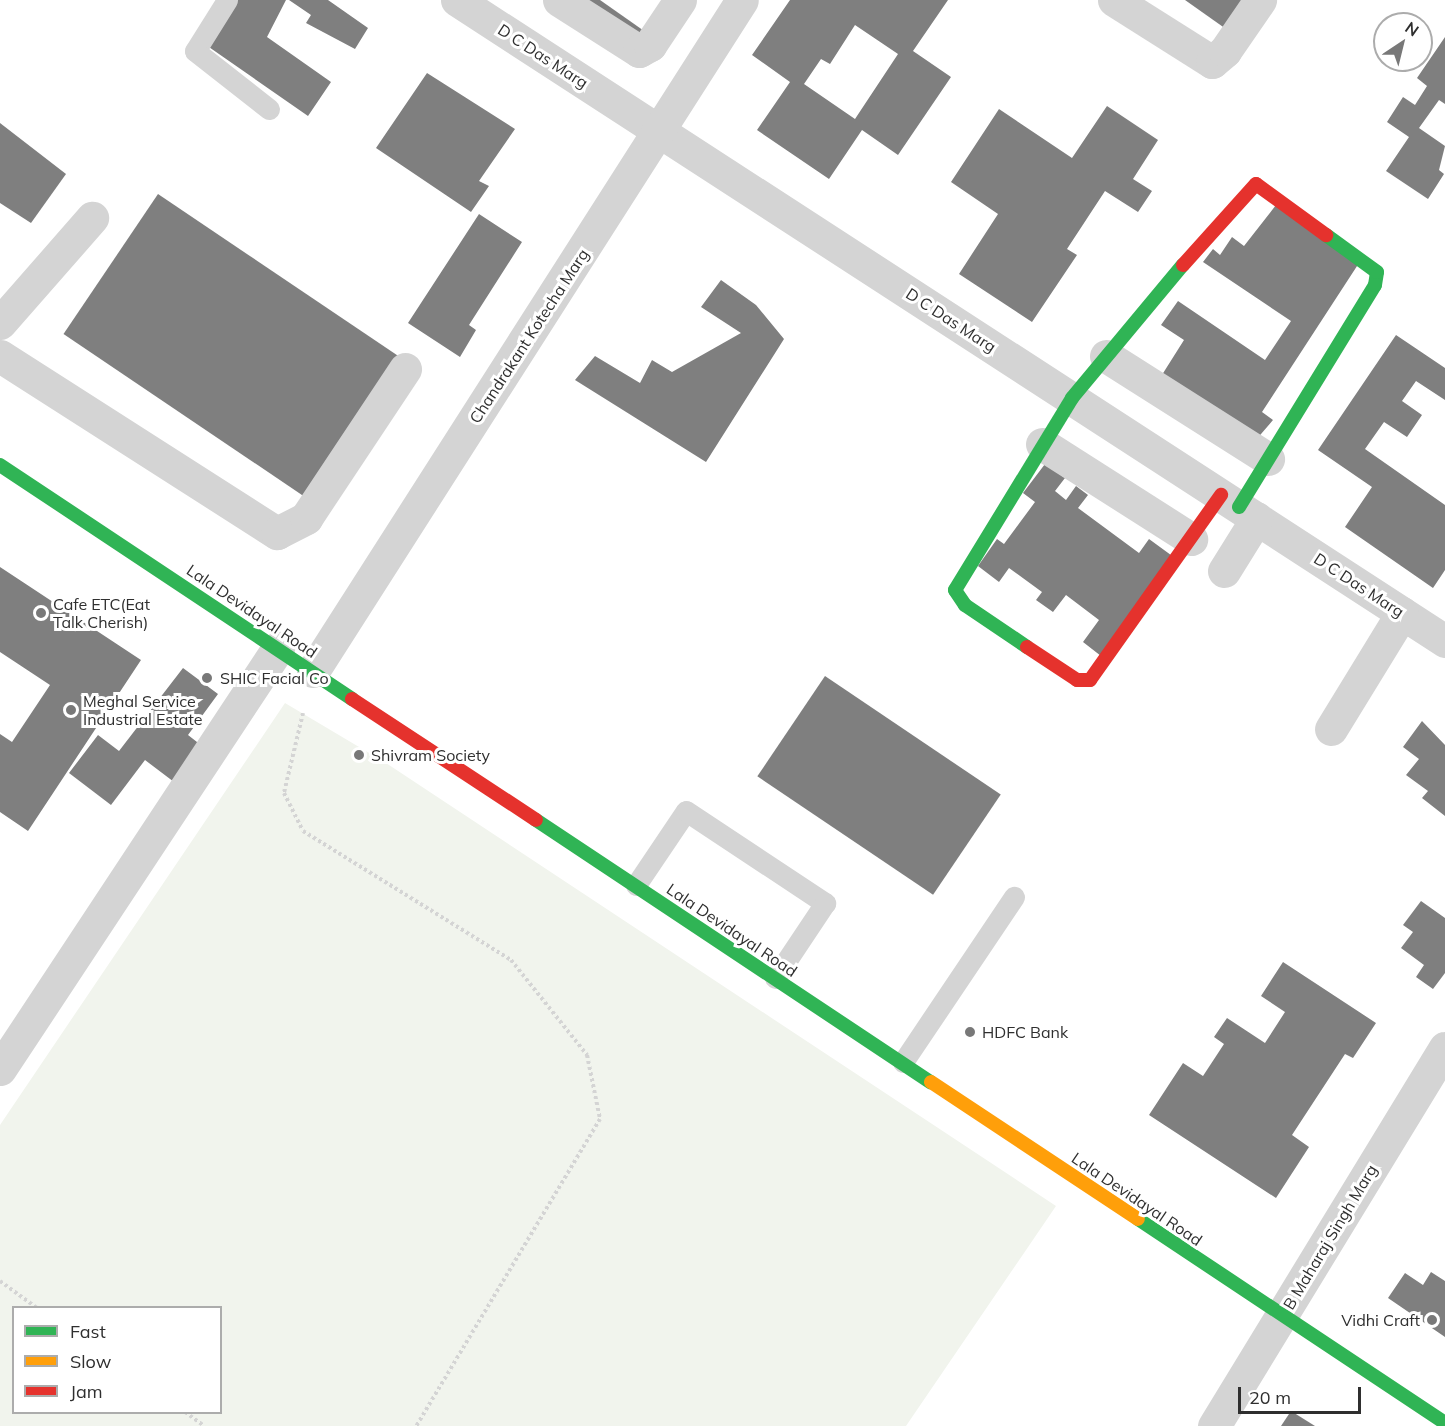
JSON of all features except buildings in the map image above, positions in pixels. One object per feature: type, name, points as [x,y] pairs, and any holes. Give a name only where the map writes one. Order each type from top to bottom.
[{"type":"street","name":"D C Das Marg","points":[[457,0],[1445,641]]},
{"type":"street","points":[[560,0],[639,51],[650,45],[680,0]]},
{"type":"street","name":"Chandrakant Kotecha Marg","points":[[313,671],[660,132],[742,0]]},
{"type":"street","points":[[1131,5],[1212,62],[1225,51],[1260,0]]},
{"type":"street","points":[[1224,570],[1239,507],[1375,285],[1377,272],[1268,188],[1247,188],[1072,398],[955,590],[965,605],[1077,680],[1100,672],[1191,539],[1239,507]]},
{"type":"street","points":[[0,323],[92,218]]},
{"type":"street","points":[[0,356],[277,533],[306,518],[405,369]]},
{"type":"street","points":[[1106,356],[1268,459]]},
{"type":"street","points":[[1042,444],[1191,539]]},
{"type":"street","name":"Lala Devidayal Road","points":[[0,465],[903,1062],[1445,1424]]},
{"type":"street","points":[[1331,729],[1402,613]]},
{"type":"street","points":[[0,1069],[278,648]]},
{"type":"street","name":"B Maharaj Singh Marg","points":[[1214,1426],[1445,1048]]},
{"type":"lane","points":[[227,0],[195,51],[269,109]]},
{"type":"lane","points":[[636,885],[686,811],[825,903],[775,978]]},
{"type":"lane","points":[[903,1062],[1014,897]]},
{"type":"path","points":[[313,671],[284,793],[303,831],[511,960],[587,1055],[600,1119],[416,1426]]},
{"type":"path","points":[[0,1281],[34,1306]]},
{"type":"path","points":[[186,1414],[204,1426]]},
{"type":"shaded area","points":[[285,703],[386,763],[1056,1206],[906,1426],[0,1426],[0,1125]]},
{"type":"traffic: fast","points":[[1239,507],[1375,285],[1377,272],[1326,235]]},
{"type":"traffic: fast","points":[[1027,647],[965,605],[955,590],[1072,398],[1183,265]]},
{"type":"traffic: fast","points":[[0,465],[352,699]]},
{"type":"traffic: fast","points":[[536,820],[931,1082]]},
{"type":"traffic: fast","points":[[1138,1219],[1445,1423]]},
{"type":"traffic: slow","points":[[931,1082],[1138,1219]]},
{"type":"traffic: jam","points":[[1183,265],[1256,184],[1326,235]]},
{"type":"traffic: jam","points":[[1027,647],[1077,680],[1090,680],[1221,495]]},
{"type":"traffic: jam","points":[[352,699],[536,820]]},
{"type":"place","name":"Cafe ETC(Eat Talk Cherish)","points":[[41,613]]},
{"type":"place","name":"SHIC Facial Co","points":[[207,678]]},
{"type":"place","name":"Meghal Service Industrial Estate","points":[[71,710]]},
{"type":"place","name":"Shivram Society","points":[[359,755]]},
{"type":"place","name":"HDFC Bank","points":[[970,1032]]},
{"type":"place","name":"Vidhi Craft","points":[[1432,1320]]}]
